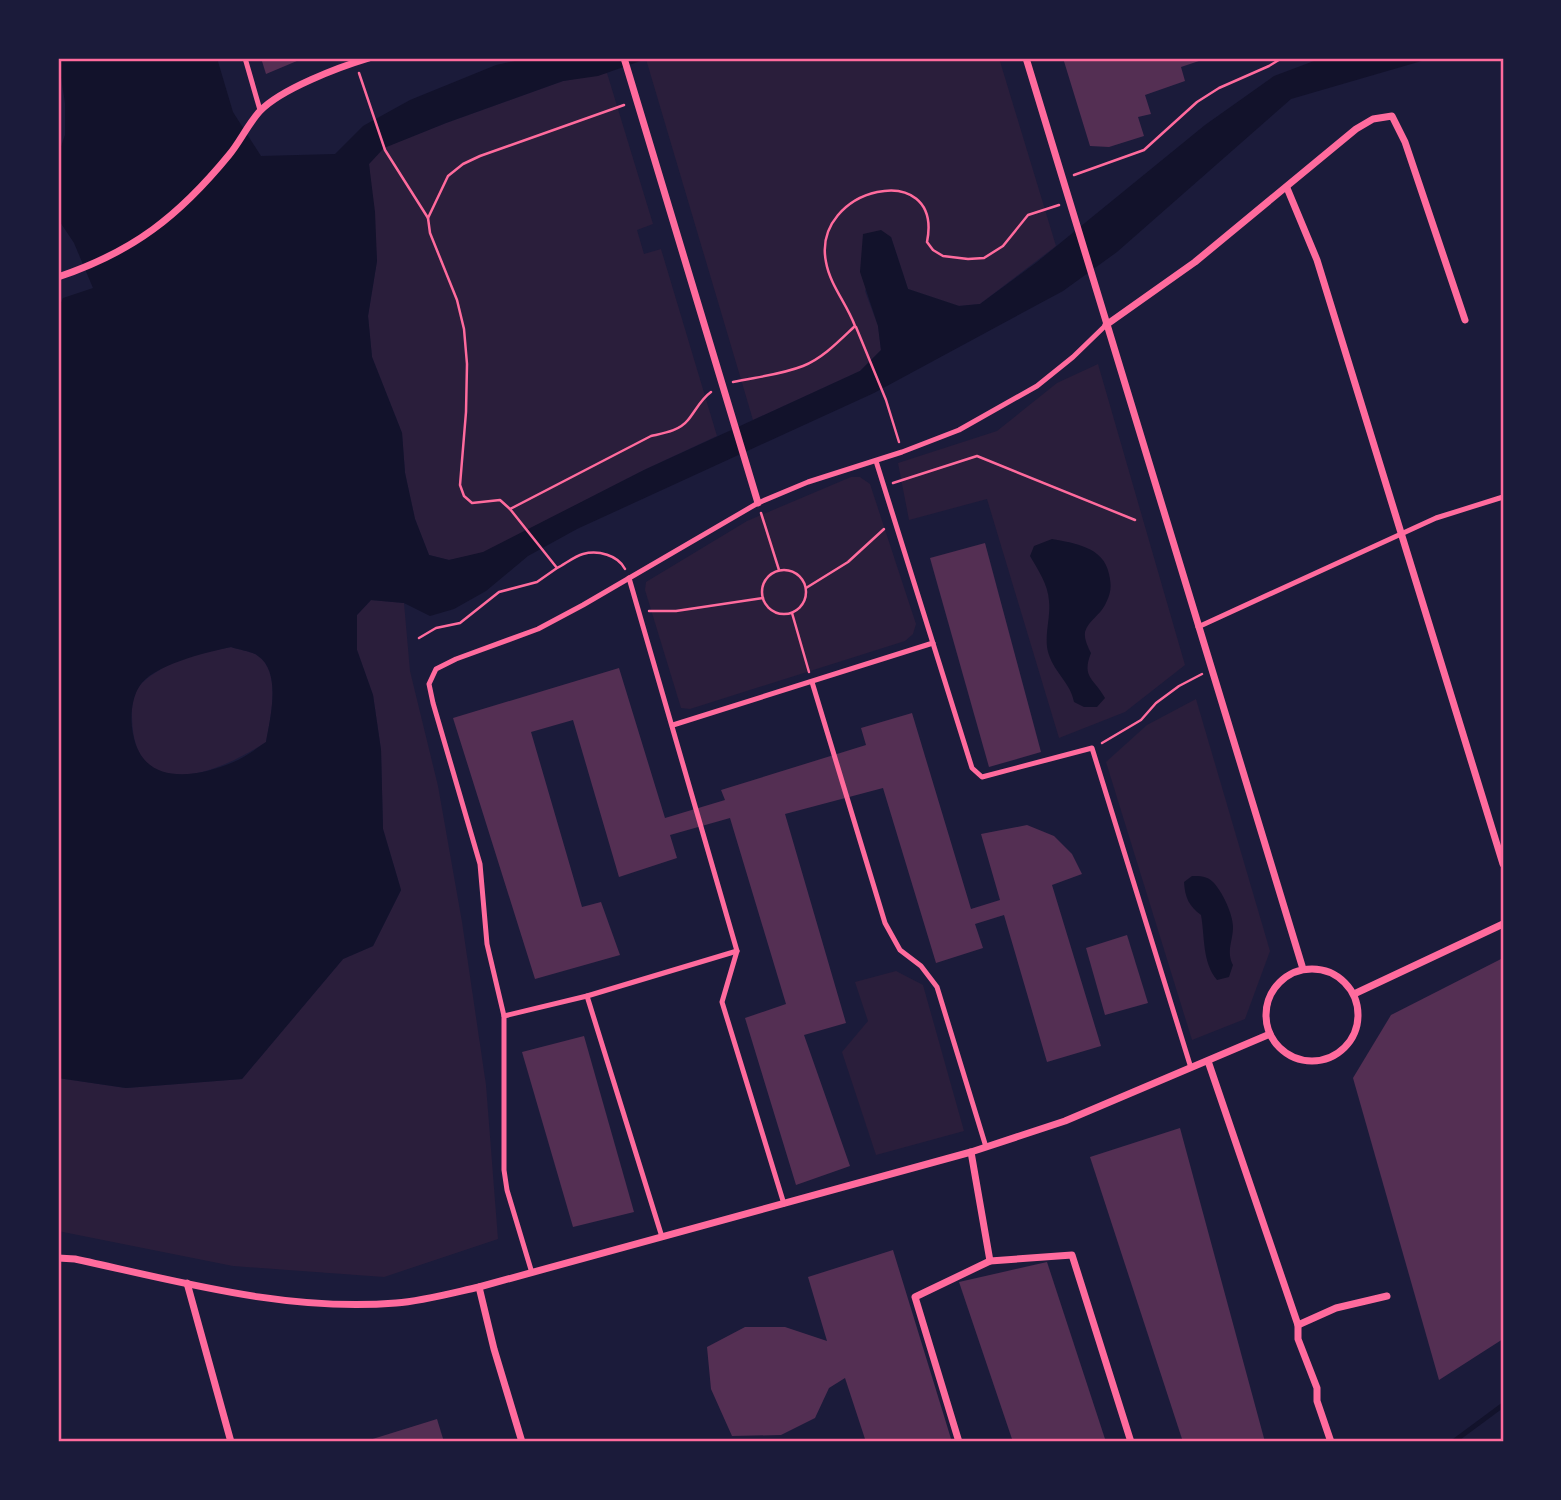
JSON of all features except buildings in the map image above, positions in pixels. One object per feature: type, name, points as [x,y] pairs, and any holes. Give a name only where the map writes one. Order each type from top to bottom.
[{"type":"street","points":[[58,277],[90,266],[132,245],[170,218],[199,190],[230,153],[260,110],[291,90],[331,70],[369,58]]},
{"type":"street","points":[[624,58],[758,503]]},
{"type":"street","points":[[1026,58],[1303,969]]},
{"type":"street","points":[[1106,325],[1195,262],[1356,129],[1373,119],[1392,116],[1405,142],[1465,320]]},
{"type":"street","points":[[1287,188],[1317,260],[1503,864]]},
{"type":"street","points":[[1354,994],[1503,924]]},
{"type":"street","points":[[1303,969],[1323,970],[1341,978],[1354,994],[1358,1023],[1353,1037],[1332,1057],[1318,1061],[1290,1055],[1278,1046],[1270,1034],[1266,1014],[1271,994],[1284,978],[1303,969]]},
{"type":"street","points":[[58,1258],[75,1259],[261,1299],[331,1305],[397,1303],[479,1287],[971,1152],[1065,1121],[1270,1034]]},
{"type":"street","points":[[1208,1061],[1298,1325],[1298,1339],[1317,1388],[1317,1401],[1331,1442]]},
{"type":"street","points":[[971,1152],[990,1261]]},
{"type":"street","points":[[959,1442],[915,1297],[990,1261],[1072,1255],[1131,1442]]},
{"type":"street","points":[[187,1283],[231,1442]]},
{"type":"street","points":[[479,1287],[494,1349],[522,1442]]},
{"type":"street","points":[[1298,1325],[1336,1308],[1387,1296]]},
{"type":"lane","points":[[245,58],[260,110]]},
{"type":"lane","points":[[532,1273],[507,1190],[504,1170],[504,1016],[488,944],[480,864],[429,684],[436,669],[538,629],[758,503],[808,482],[876,461],[959,430],[1037,386],[1073,357],[1106,325]]},
{"type":"lane","points":[[876,461],[972,768],[982,777],[1092,748],[1192,1068]]},
{"type":"lane","points":[[1198,627],[1436,518],[1503,497]]},
{"type":"lane","points":[[629,578],[737,951],[722,1002],[784,1203]]},
{"type":"lane","points":[[673,725],[933,643]]},
{"type":"lane","points":[[812,682],[885,923],[900,950],[920,967],[937,987],[986,1147]]},
{"type":"lane","points":[[504,1016],[587,996],[737,951]]},
{"type":"lane","points":[[587,996],[662,1237]]},
{"type":"path","points":[[1062,178],[1144,150],[1197,102],[1219,88],[1282,58]]},
{"type":"path","points":[[355,62],[385,150],[428,218],[430,233],[457,300],[464,329],[467,364],[467,412],[460,485],[464,496],[472,503],[500,500],[520,520],[557,568]]},
{"type":"path","points":[[428,218],[448,176],[463,164],[637,101]]},
{"type":"path","points":[[901,452],[895,424],[870,357],[851,313],[831,279],[825,260],[825,242],[829,228],[839,213],[870,194],[887,189],[905,191],[918,200],[926,215],[930,228],[927,242],[933,250],[943,256],[968,259],[984,258],[1003,246],[1015,234],[1020,221],[1028,215],[1069,201]]},
{"type":"path","points":[[510,509],[651,436],[671,432],[686,422],[705,396],[722,385],[769,376],[805,365],[824,354],[855,326]]},
{"type":"path","points":[[884,485],[977,456],[1135,520]]},
{"type":"path","points":[[758,503],[779,570]]},
{"type":"path","points":[[806,588],[848,562],[895,520]]},
{"type":"path","points":[[419,639],[436,628],[460,623],[499,592],[537,582],[584,553],[611,555],[622,562],[629,578]]},
{"type":"path","points":[[779,570],[796,573],[806,588],[803,603],[792,613],[771,609],[764,598],[764,584],[772,573],[779,570]]},
{"type":"path","points":[[639,611],[676,611],[764,598]]},
{"type":"path","points":[[792,613],[812,682]]},
{"type":"path","points":[[1092,748],[1141,720],[1156,703],[1179,686],[1211,670]]},
{"type":"shaded area","points":[[58,58],[217,58],[233,112],[261,156],[335,154],[363,126],[410,100],[496,65],[529,58],[671,58],[663,61],[646,59],[598,76],[563,81],[384,148],[369,164],[377,261],[368,316],[372,357],[402,433],[405,473],[415,519],[429,555],[449,560],[483,552],[644,470],[860,371],[881,350],[878,326],[860,272],[863,234],[881,230],[891,237],[908,289],[959,306],[980,304],[1037,262],[1205,125],[1274,76],[1322,58],[1432,58],[1291,99],[1117,252],[1063,291],[874,393],[577,529],[528,556],[486,591],[454,609],[430,616],[404,603],[371,600],[357,615],[357,650],[373,695],[381,750],[383,829],[401,890],[373,946],[343,959],[242,1079],[126,1088],[58,1078],[58,309],[63,298],[93,288],[74,243],[58,219],[58,155],[65,135],[65,103]],"holes":[[[231,647],[258,656],[270,673],[272,709],[266,742],[238,760],[191,774],[161,771],[148,764],[139,752],[132,728],[133,704],[139,687],[145,679],[167,666]]]},
{"type":"shaded area","points":[[671,58],[999,58],[1056,246],[980,304],[959,306],[908,289],[891,237],[865,291],[878,326],[881,350],[860,371],[753,420],[646,59],[663,61]]},
{"type":"shaded area","points":[[607,73],[653,224],[637,230],[644,254],[661,249],[717,436],[644,470],[483,553],[449,560],[429,555],[415,519],[405,473],[402,433],[372,357],[368,316],[377,261],[369,164],[383,148],[446,123],[563,81]]},
{"type":"shaded area","points":[[1098,364],[1185,665],[1125,712],[1059,738],[987,499],[909,520],[898,463],[997,431],[1057,383]]},
{"type":"shaded area","points":[[851,477],[860,477],[870,484],[916,624],[913,634],[905,641],[690,709],[681,708],[645,590],[646,582],[747,521]]},
{"type":"shaded area","points":[[1052,539],[1095,552],[1106,565],[1109,574],[1110,590],[1107,601],[1085,632],[1091,653],[1088,673],[1105,698],[1097,707],[1084,707],[1074,702],[1047,648],[1047,589],[1030,556],[1034,546]]},
{"type":"shaded area","points":[[371,600],[404,603],[410,671],[438,786],[462,922],[486,1085],[498,1239],[384,1277],[233,1266],[58,1231],[58,1078],[126,1088],[242,1079],[343,959],[373,946],[401,890],[383,829],[381,750],[373,695],[357,650],[357,615]]},
{"type":"shaded area","points":[[231,647],[258,656],[270,673],[272,709],[266,742],[226,764],[182,775],[163,773],[147,764],[136,746],[132,718],[134,699],[139,686],[173,663]]},
{"type":"shaded area","points":[[1196,699],[1270,951],[1245,1019],[1192,1040],[1106,762],[1147,725]]},
{"type":"shaded area","points":[[1192,876],[1206,877],[1213,882],[1229,909],[1233,922],[1230,951],[1233,965],[1229,977],[1217,980],[1209,965],[1201,915],[1188,901],[1185,893],[1184,882]]},
{"type":"shaded area","points":[[896,971],[923,985],[964,1131],[876,1155],[842,1052],[868,1021],[855,982]]},
{"type":"waterway","points":[[1453,1442],[1503,1405]]}]
